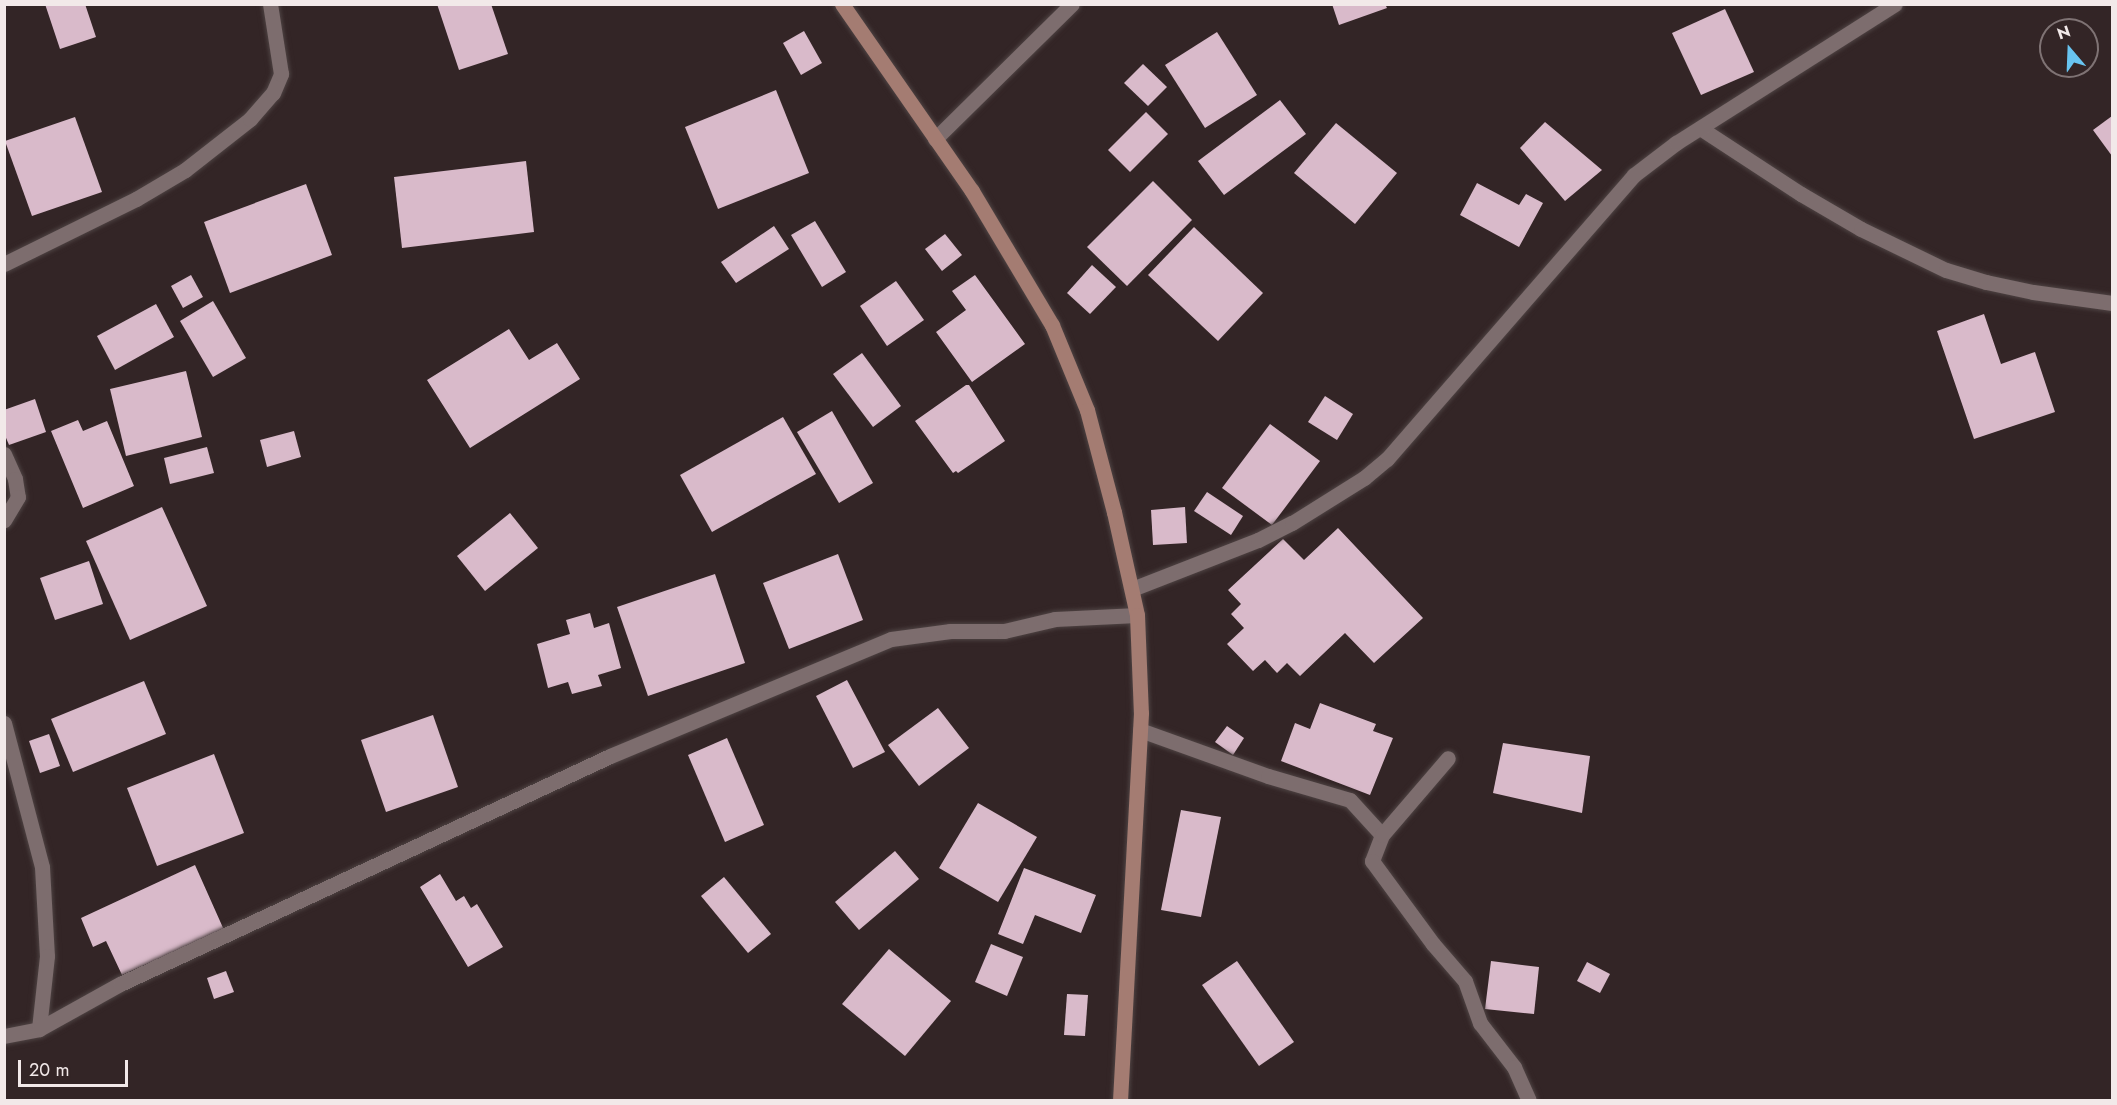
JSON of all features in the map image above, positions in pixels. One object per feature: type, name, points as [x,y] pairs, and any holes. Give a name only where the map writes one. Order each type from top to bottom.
[{"type":"main road","points":[[842,4],[972,191],[1052,325],[1087,410],[1137,615],[1140,730],[1120,1101]]},
{"type":"street","points":[[4,264],[146,193],[185,170],[250,119],[273,93],[281,74],[270,4]]},
{"type":"street","points":[[935,139],[1072,4]]},
{"type":"street","points":[[1132,589],[1258,540],[1292,523],[1364,478],[1387,459],[1634,175],[1700,128],[1894,4]]},
{"type":"street","points":[[1700,128],[1801,194],[1861,229],[1946,270],[1986,282],[2033,292],[2112,303]]},
{"type":"street","points":[[4,454],[15,479],[18,497],[4,520]]},
{"type":"street","points":[[4,1036],[39,1029],[120,984],[610,756],[891,639],[950,631],[1004,631],[1054,619],[1137,615]]},
{"type":"street","points":[[4,723],[42,867],[46,956],[39,1029]]},
{"type":"street","points":[[1140,730],[1268,776],[1350,800],[1382,835]]},
{"type":"street","points":[[1448,758],[1382,835],[1372,861],[1433,944],[1466,981],[1480,1023],[1514,1067],[1529,1101]]},
{"type":"building","points":[[45,4],[85,4],[96,37],[60,49]]},
{"type":"building","points":[[437,4],[491,4],[508,54],[459,70]]},
{"type":"building","points":[[1332,4],[1385,4],[1387,8],[1339,25]]},
{"type":"building","points":[[1725,9],[1754,72],[1701,95],[1672,33]]},
{"type":"building","points":[[804,31],[822,63],[801,75],[783,43]]},
{"type":"building","points":[[1217,32],[1257,95],[1205,128],[1165,65]]},
{"type":"building","points":[[1143,64],[1167,87],[1148,106],[1124,83]]},
{"type":"building","points":[[776,90],[809,173],[718,209],[685,127]]},
{"type":"building","points":[[1280,100],[1306,134],[1224,195],[1198,161]]},
{"type":"building","points":[[1146,112],[1168,134],[1130,172],[1108,150]]},
{"type":"building","points":[[2112,116],[2112,156],[2093,130]]},
{"type":"building","points":[[75,117],[102,192],[32,216],[5,141]]},
{"type":"building","points":[[1545,122],[1602,170],[1565,201],[1520,148]]},
{"type":"building","points":[[1336,123],[1397,173],[1355,224],[1294,173]]},
{"type":"building","points":[[526,161],[534,232],[402,248],[394,177]]},
{"type":"building","points":[[1153,181],[1192,220],[1127,286],[1087,247]]},
{"type":"building","points":[[1477,183],[1519,205],[1526,194],[1543,203],[1519,247],[1460,215]]},
{"type":"building","points":[[306,184],[332,255],[230,293],[204,222]]},
{"type":"building","points":[[815,221],[846,272],[822,287],[791,235]]},
{"type":"building","points":[[774,226],[789,249],[736,283],[721,262]]},
{"type":"building","points":[[1194,227],[1263,293],[1218,341],[1148,275]]},
{"type":"building","points":[[945,234],[962,255],[942,271],[925,249]]},
{"type":"building","points":[[1092,265],[1116,287],[1090,314],[1067,293]]},
{"type":"building","points":[[191,275],[203,297],[183,308],[171,286]]},
{"type":"building","points":[[975,275],[1025,344],[972,382],[936,332],[966,310],[952,291]]},
{"type":"building","points":[[896,281],[924,320],[887,346],[860,306]]},
{"type":"building","points":[[213,301],[246,358],[213,377],[180,321]]},
{"type":"building","points":[[156,304],[174,337],[115,370],[97,336]]},
{"type":"building","points":[[1984,314],[2001,364],[2035,352],[2055,412],[1974,439],[1937,331]]},
{"type":"building","points":[[509,329],[529,360],[557,343],[580,379],[470,448],[427,380]]},
{"type":"building","points":[[862,353],[901,406],[873,427],[833,374]]},
{"type":"building","points":[[186,371],[202,437],[126,456],[110,389]]},
{"type":"building","points":[[969,385],[1005,441],[958,473],[956,471],[953,473],[915,421]]},
{"type":"building","points":[[1325,396],[1353,414],[1337,440],[1308,422]]},
{"type":"building","points":[[35,399],[46,432],[9,445],[4,433],[4,410]]},
{"type":"building","points":[[832,411],[873,483],[839,503],[797,432]]},
{"type":"building","points":[[783,417],[816,474],[712,532],[680,475]]},
{"type":"building","points":[[78,420],[83,431],[107,421],[134,486],[83,508],[51,431]]},
{"type":"building","points":[[1270,424],[1320,461],[1272,525],[1222,488]]},
{"type":"building","points":[[294,431],[301,457],[267,467],[260,440]]},
{"type":"building","points":[[207,447],[214,473],[170,484],[164,458]]},
{"type":"building","points":[[1207,492],[1243,516],[1231,535],[1194,511]]},
{"type":"building","points":[[162,507],[207,606],[130,640],[86,541]]},
{"type":"building","points":[[1185,507],[1187,543],[1153,545],[1151,510]]},
{"type":"building","points":[[510,513],[538,548],[485,591],[457,556]]},
{"type":"building","points":[[1338,528],[1423,618],[1374,663],[1345,633],[1300,676],[1287,663],[1277,673],[1265,660],[1253,671],[1227,644],[1244,628],[1231,614],[1241,604],[1228,590],[1283,539],[1304,560]]},
{"type":"building","points":[[838,554],[863,620],[789,649],[763,583]]},
{"type":"building","points":[[89,561],[103,604],[55,620],[40,578]]},
{"type":"building","points":[[715,574],[745,663],[648,696],[617,607]]},
{"type":"building","points":[[590,613],[594,628],[609,623],[621,668],[598,675],[602,686],[572,694],[568,682],[548,688],[537,644],[570,634],[566,620]]},
{"type":"building","points":[[847,680],[885,752],[853,768],[816,696]]},
{"type":"building","points":[[144,681],[166,734],[73,772],[51,719]]},
{"type":"building","points":[[1320,703],[1376,724],[1373,731],[1393,738],[1370,795],[1281,761],[1295,723],[1310,729]]},
{"type":"building","points":[[938,708],[969,748],[919,786],[888,745]]},
{"type":"building","points":[[433,715],[458,787],[386,812],[361,740]]},
{"type":"building","points":[[1227,726],[1244,738],[1233,755],[1215,742]]},
{"type":"building","points":[[49,734],[60,766],[40,773],[29,741]]},
{"type":"building","points":[[727,738],[764,825],[725,842],[688,755]]},
{"type":"building","points":[[1503,743],[1590,756],[1582,813],[1493,793]]},
{"type":"building","points":[[214,754],[244,833],[157,866],[127,788]]},
{"type":"building","points":[[978,803],[1037,837],[998,902],[939,868]]},
{"type":"building","points":[[1181,810],[1221,817],[1201,917],[1161,910]]},
{"type":"building","points":[[895,851],[919,879],[859,930],[835,902]]},
{"type":"building","points":[[195,865],[224,930],[122,975],[106,941],[93,947],[81,918]]},
{"type":"building","points":[[1024,868],[1096,895],[1081,933],[1035,915],[1023,944],[998,934]]},
{"type":"building","points":[[440,874],[456,901],[464,896],[471,908],[477,904],[503,947],[468,967],[420,887]]},
{"type":"building","points":[[724,877],[771,934],[748,953],[701,896]]},
{"type":"building","points":[[991,944],[1023,957],[1007,996],[975,982]]},
{"type":"building","points":[[889,949],[951,1001],[905,1056],[842,1004]]},
{"type":"building","points":[[1237,961],[1294,1042],[1259,1066],[1202,985]]},
{"type":"building","points":[[1491,961],[1539,967],[1534,1014],[1485,1009]]},
{"type":"building","points":[[1587,962],[1610,974],[1600,993],[1577,981]]},
{"type":"building","points":[[226,971],[234,992],[214,999],[207,978]]},
{"type":"building","points":[[1067,994],[1088,995],[1085,1036],[1064,1035]]}]
